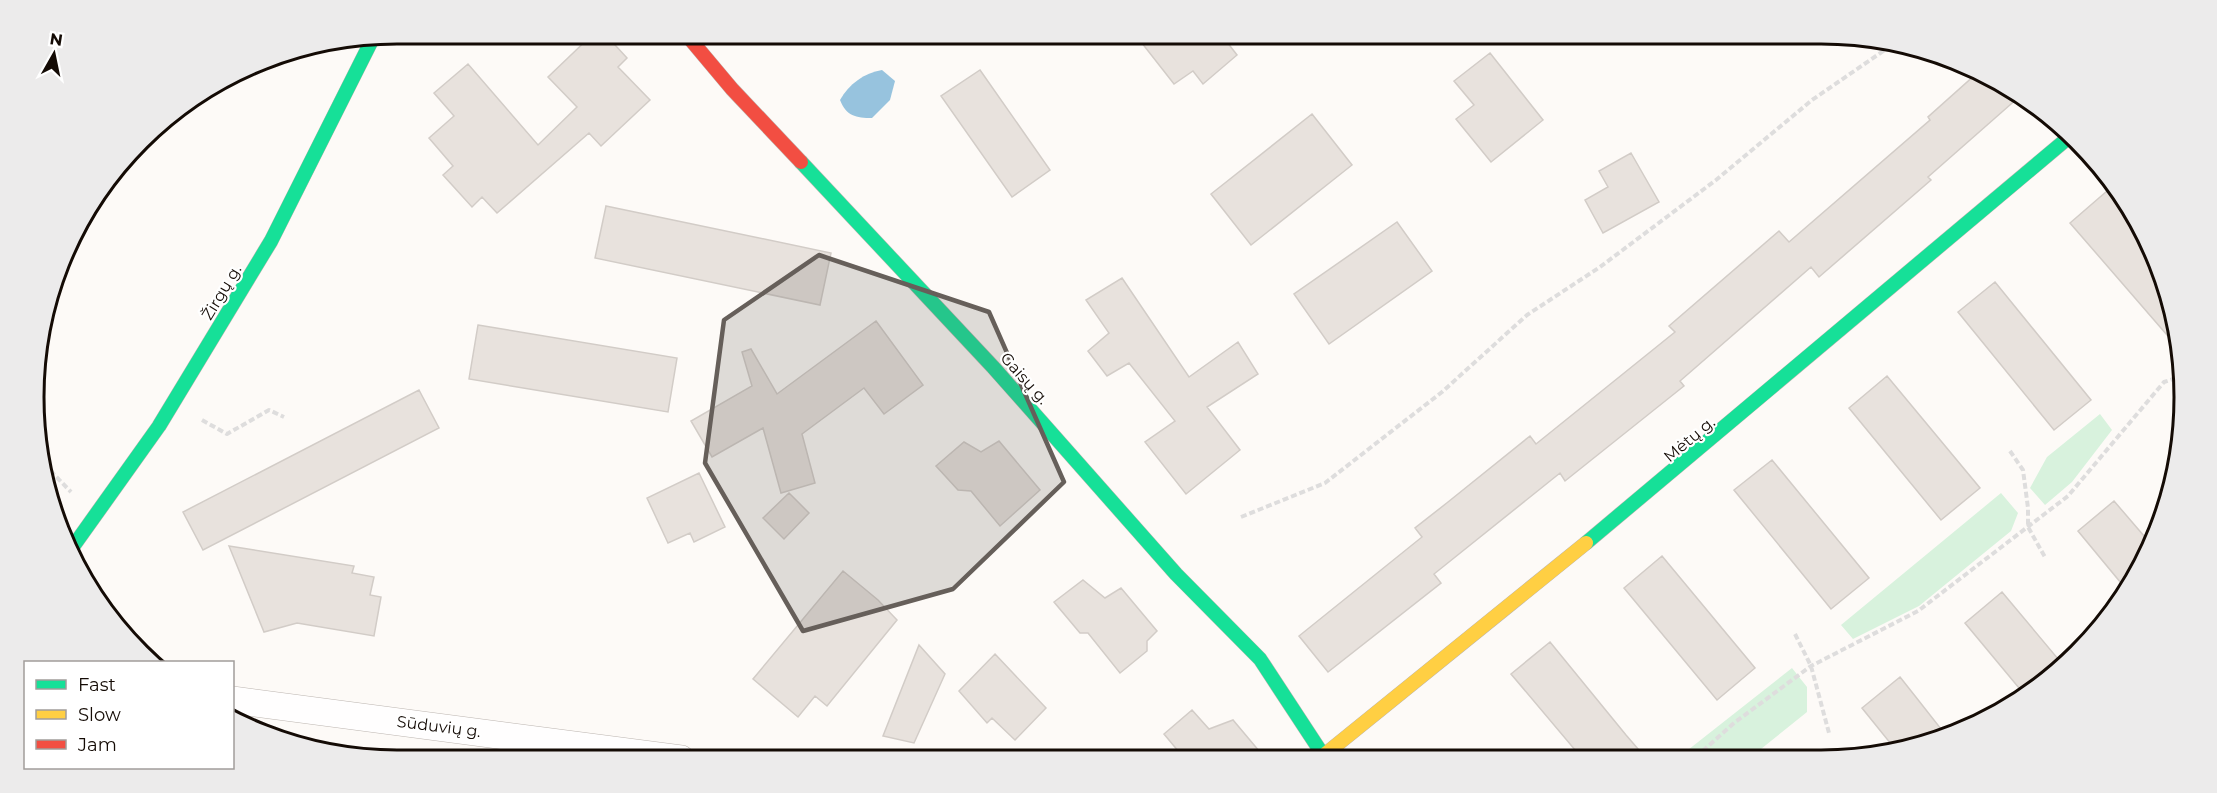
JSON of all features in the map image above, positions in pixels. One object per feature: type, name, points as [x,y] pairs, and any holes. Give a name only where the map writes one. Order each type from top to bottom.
[{"type":"street","name":"Žirgų g.","points":[[75,543],[172,404],[271,241],[370,44]]},
{"type":"street","name":"Gaisų g.","points":[[694,44],[732,89],[993,367],[1176,574],[1260,659],[1284,692],[1320,750]]},
{"type":"street","name":"Mėtų g.","points":[[1333,750],[1666,479],[2064,141]]},
{"type":"street","name":"Sūduvių g.","points":[[234,700],[622,750]]},
{"type":"path","points":[[1241,517],[1325,483],[1442,392],[1527,315],[1600,267],[1716,180],[1812,100],[1886,50]]},
{"type":"path","points":[[1704,750],[1734,723],[1811,666],[1918,611],[2068,496],[2164,382],[2173,378]]},
{"type":"path","points":[[172,404],[227,434],[269,410],[284,417]]},
{"type":"path","points":[[2010,451],[2023,470],[2028,527],[2046,559]]},
{"type":"path","points":[[1795,634],[1811,666],[1829,733]]},
{"type":"highlighted area","points":[[819,255],[989,312],[1064,482],[953,589],[803,631],[705,463],[724,320]]},
{"type":"green space","points":[[2100,414],[2112,430],[2072,482],[2045,505],[2030,488],[2047,457]]},
{"type":"green space","points":[[2001,493],[2018,513],[2011,531],[1919,606],[1853,639],[1841,625]]},
{"type":"green space","points":[[1792,668],[1807,687],[1807,712],[1760,750],[1688,750]]},
{"type":"water","points":[[882,70],[895,81],[890,100],[872,118],[856,117],[845,110],[840,100],[852,84],[875,71]]},
{"type":"building","points":[[582,44],[614,44],[627,58],[618,67],[650,100],[601,146],[589,133],[497,213],[482,197],[472,207],[443,175],[453,166],[429,138],[454,116],[434,93],[468,64],[538,145],[577,107],[548,77]]},
{"type":"building","points":[[1143,44],[1228,44],[1237,55],[1203,84],[1193,71],[1174,84]]},
{"type":"building","points":[[1490,53],[1543,120],[1491,162],[1456,119],[1474,105],[1454,81]]},
{"type":"building","points":[[980,70],[1050,170],[1012,197],[941,96]]},
{"type":"building","points":[[1972,78],[2014,101],[1928,177],[1931,180],[1819,277],[1811,267],[1680,381],[1684,386],[1565,481],[1560,473],[1434,574],[1441,583],[1328,672],[1299,636],[1422,537],[1415,528],[1530,436],[1536,444],[1675,332],[1669,326],[1779,231],[1789,242],[1930,120],[1928,117]]},
{"type":"building","points":[[1312,114],[1352,165],[1251,245],[1211,194]]},
{"type":"building","points":[[1631,153],[1659,202],[1603,233],[1585,200],[1608,187],[1599,171]]},
{"type":"building","points":[[2107,191],[2126,220],[2147,261],[2168,336],[2070,223]]},
{"type":"building","points":[[606,206],[831,253],[820,305],[595,258]]},
{"type":"building","points":[[1397,222],[1432,271],[1329,344],[1294,294]]},
{"type":"building","points":[[1122,278],[1189,377],[1238,342],[1258,374],[1207,407],[1240,450],[1186,494],[1145,442],[1175,421],[1129,363],[1107,376],[1088,351],[1109,333],[1086,300]]},
{"type":"building","points":[[1995,282],[2091,400],[2054,430],[1958,312]]},
{"type":"building","points":[[876,321],[923,385],[884,414],[864,388],[802,434],[815,483],[781,493],[763,428],[712,457],[691,421],[752,386],[742,352],[751,349],[777,394]]},
{"type":"building","points":[[478,325],[677,358],[668,412],[469,379]]},
{"type":"building","points":[[1887,376],[1980,488],[1941,520],[1849,408]]},
{"type":"building","points":[[419,390],[439,428],[203,550],[183,512]]},
{"type":"building","points":[[999,441],[1040,490],[1000,526],[971,491],[958,490],[936,466],[964,442],[981,452]]},
{"type":"building","points":[[1772,460],[1869,578],[1831,609],[1734,490]]},
{"type":"building","points":[[699,473],[725,527],[694,542],[690,533],[668,543],[647,498]]},
{"type":"building","points":[[789,493],[809,513],[784,539],[763,518]]},
{"type":"building","points":[[2114,501],[2145,537],[2120,582],[2078,531]]},
{"type":"building","points":[[229,546],[354,566],[352,573],[374,577],[370,595],[381,597],[374,636],[297,623],[264,632]]},
{"type":"building","points":[[1662,556],[1755,668],[1717,700],[1624,588]]},
{"type":"building","points":[[843,571],[878,600],[897,620],[827,706],[815,696],[798,717],[753,679]]},
{"type":"building","points":[[1083,580],[1105,598],[1121,588],[1157,631],[1147,641],[1147,651],[1120,673],[1088,633],[1080,633],[1054,602]]},
{"type":"building","points":[[2002,592],[2057,658],[2019,688],[1965,623]]},
{"type":"building","points":[[1550,642],[1639,750],[1575,750],[1511,674]]},
{"type":"building","points":[[919,645],[945,674],[914,743],[883,736]]},
{"type":"building","points":[[995,654],[1046,708],[1015,740],[992,718],[987,723],[959,691]]},
{"type":"building","points":[[1900,677],[1941,729],[1890,743],[1862,708]]},
{"type":"building","points":[[1192,710],[1209,729],[1233,720],[1258,750],[1177,750],[1164,734]]},
{"type":"traffic: fast","points":[[75,543],[159,426],[271,241],[370,44]]},
{"type":"traffic: fast","points":[[1586,543],[2064,141]]},
{"type":"traffic: fast","points":[[801,162],[993,367],[1176,574],[1260,659],[1320,750]]},
{"type":"traffic: slow","points":[[1330,750],[1586,543]]},
{"type":"traffic: jam","points":[[694,44],[732,89],[801,162]]}]
